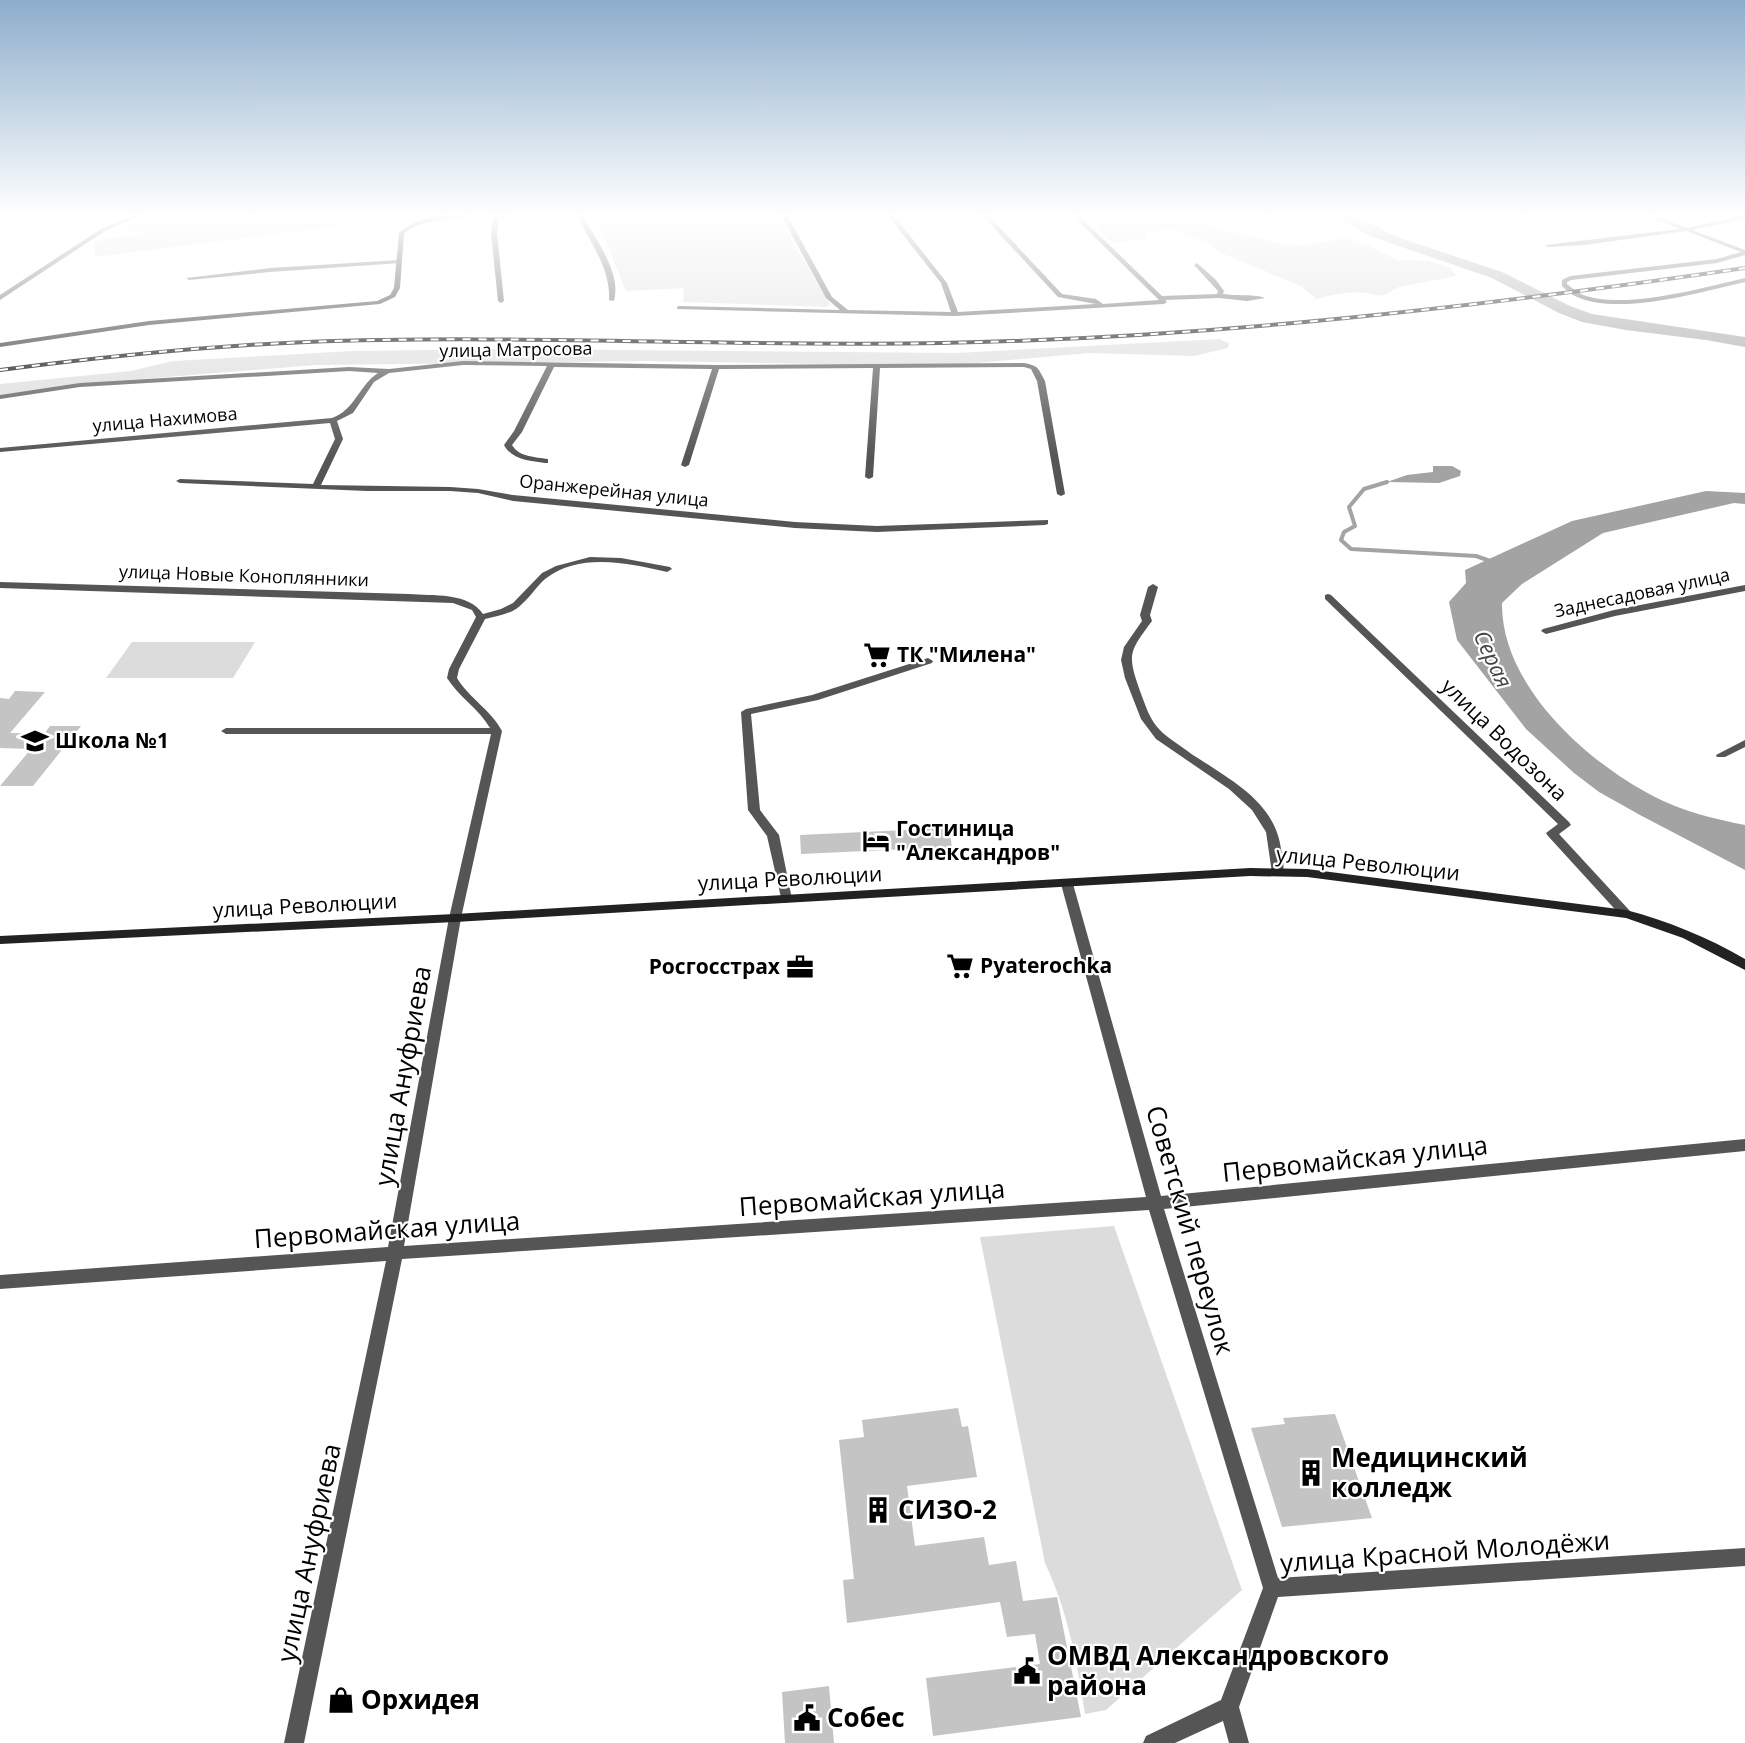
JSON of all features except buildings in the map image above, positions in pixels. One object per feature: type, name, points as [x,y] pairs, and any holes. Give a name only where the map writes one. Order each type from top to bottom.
[{"type":"main road","points":[[0,345],[149,323],[366,305],[387,300],[394,294]]},
{"type":"main road","name":"улица Революции","points":[[0,940],[1307,873],[1626,914],[1648,919],[1718,948],[1745,966]]},
{"type":"street","points":[[500,294],[501,301]]},
{"type":"street","points":[[612,300],[613,294]]},
{"type":"street","points":[[827,294],[845,310]]},
{"type":"street","points":[[948,294],[954,314]]},
{"type":"street","points":[[1058,294],[1096,301],[1103,307]]},
{"type":"street","points":[[1156,294],[1162,300]]},
{"type":"street","points":[[1579,294],[1592,300],[1625,302],[1667,294]]},
{"type":"street","points":[[679,308],[954,314],[1103,307],[1220,296],[1262,298]]},
{"type":"street","name":"улица Матросова","points":[[0,398],[80,386],[349,369],[389,371],[463,363],[716,366],[1024,365],[1034,367],[1041,381],[1061,494]]},
{"type":"street","points":[[545,461],[511,452],[508,445],[518,432],[552,364]]},
{"type":"street","points":[[685,465],[716,366]]},
{"type":"street","points":[[869,477],[877,366]]},
{"type":"street","points":[[316,487],[339,439],[333,420],[351,413],[373,377],[389,371]]},
{"type":"street","name":"улица Нахимова","points":[[0,450],[333,420]]},
{"type":"street","name":"Оранжерейная улица","points":[[180,481],[478,491],[513,498],[671,514],[877,529],[1045,522]]},
{"type":"street","points":[[226,731],[497,731],[492,720],[457,689],[452,678],[454,669],[481,617],[509,609],[517,604],[531,586],[546,574],[574,563],[603,559],[623,560],[667,569]]},
{"type":"street","name":"улица Новые Коноплянники","points":[[0,585],[454,600],[475,608],[481,617]]},
{"type":"street","points":[[1153,587],[1145,615],[1147,621],[1125,650],[1126,665],[1144,716],[1153,730],[1183,754],[1233,786],[1254,804],[1267,821],[1275,842],[1278,873]]},
{"type":"street","name":"Заднесадовая улица","points":[[1545,631],[1614,613],[1745,588]]},
{"type":"street","name":"улица Водозона","points":[[1328,597],[1565,825],[1552,833],[1626,914]]},
{"type":"street","points":[[786,899],[773,835],[754,810],[746,712],[814,698],[928,661]]},
{"type":"street","name":"улица Ануфриева","points":[[294,1743],[395,1253],[455,918],[497,731]]},
{"type":"street","points":[[1721,755],[1745,743]]},
{"type":"street","name":"Советский переулок","points":[[1067,884],[1155,1203],[1272,1588]]},
{"type":"street","name":"Первомайская улица","points":[[0,1282],[395,1253],[1155,1203],[1745,1145]]},
{"type":"street","name":"улица Красной Молодёжи","points":[[1229,1707],[1272,1588],[1745,1557]]},
{"type":"street","points":[[1153,1743],[1229,1707],[1239,1743]]},
{"type":"shaded area","points":[[684,294],[824,294],[830,304],[827,307],[683,302]]},
{"type":"shaded area","points":[[1311,294],[1339,294],[1334,295],[1317,299]]},
{"type":"shaded area","points":[[1219,339],[1229,343],[1228,348],[1194,356],[1089,353],[943,366],[644,361],[316,365],[92,383],[0,395],[0,384],[131,371],[173,361],[353,351],[496,349],[956,353]]},
{"type":"shaded area","points":[[132,642],[255,642],[233,678],[106,678]]},
{"type":"shaded area","points":[[1114,1226],[1242,1590],[1106,1710],[1085,1714],[1071,1637],[1060,1600],[1045,1563],[980,1237]]},
{"type":"water","points":[[1433,466],[1452,466],[1461,471],[1460,476],[1439,483],[1387,482],[1407,475],[1433,472]]},
{"type":"water","points":[[1706,491],[1745,493],[1745,504],[1734,503],[1603,533],[1522,584],[1502,603],[1505,633],[1516,663],[1532,691],[1552,717],[1601,763],[1627,781],[1664,801],[1710,817],[1745,825],[1745,870],[1599,792],[1574,773],[1526,729],[1457,640],[1449,602],[1466,583],[1465,570],[1572,521]]},
{"type":"waterway","name":"Серая","points":[[1536,294],[1588,318],[1745,342]]},
{"type":"waterway","points":[[1387,482],[1364,489],[1349,507],[1355,526],[1344,532],[1341,540],[1351,549],[1476,556],[1493,562]]},
{"type":"railway","points":[[0,370],[153,353],[307,342],[465,339],[861,344],[1041,340],[1142,335],[1344,318],[1550,294]]},
{"type":"place","name":"ТК \"Милена\"","points":[[877,655]]},
{"type":"place","name":"Школа №1","points":[[35,741]]},
{"type":"place","name":"Гостиница \"Александров\"","points":[[876,841]]},
{"type":"place","name":"Pyaterochka","points":[[960,966]]},
{"type":"place","name":"Росгосстрах","points":[[800,967]]},
{"type":"place","name":"Медицинский колледж","points":[[1311,1473]]},
{"type":"place","name":"СИЗО-2","points":[[878,1510]]},
{"type":"place","name":"ОМВД Александровского района","points":[[1027,1671]]},
{"type":"place","name":"Орхидея","points":[[341,1700]]},
{"type":"place","name":"Собес","points":[[807,1718]]}]
